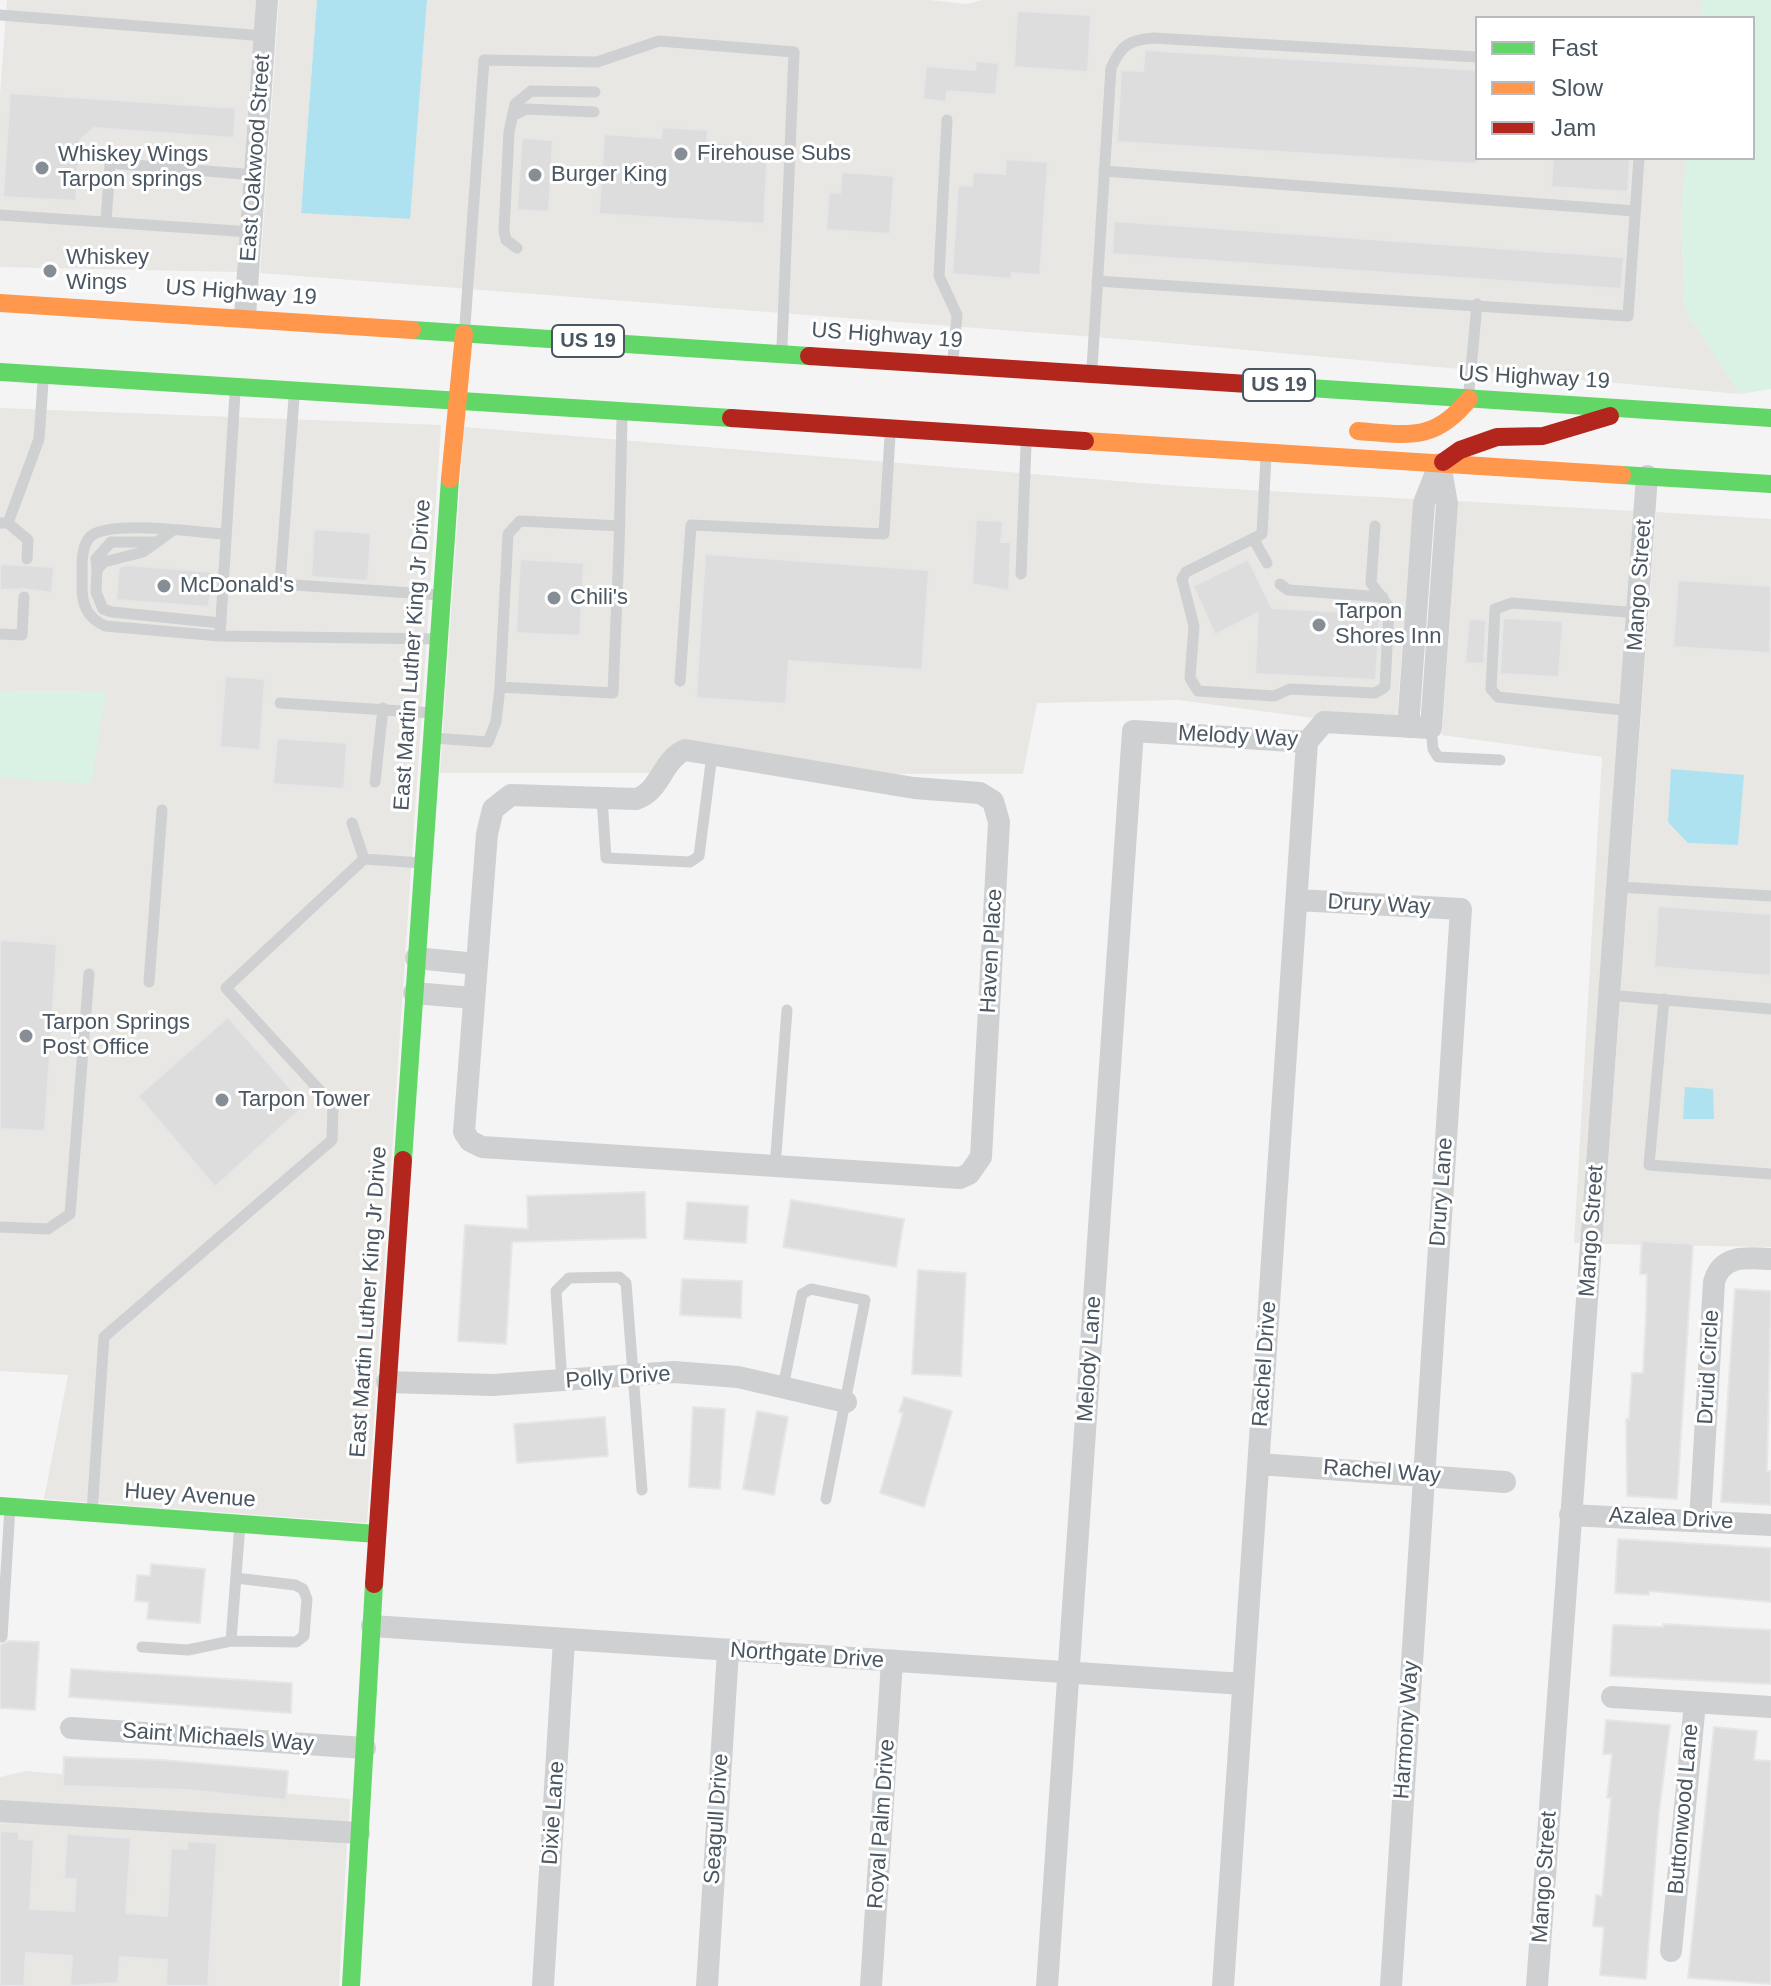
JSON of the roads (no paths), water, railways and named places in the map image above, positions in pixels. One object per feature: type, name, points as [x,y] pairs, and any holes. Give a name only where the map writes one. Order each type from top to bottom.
[{"type":"main road","name":"US Highway 19","points":[[0,303],[245,316],[464,334],[1771,418]]},
{"type":"main road","points":[[30,323],[105,308]]},
{"type":"main road","name":"East Martin Luther King Jr Drive","points":[[351,1986],[377,1534],[422,863],[455,400],[464,334]]},
{"type":"main road","points":[[0,372],[235,384],[1771,484]]},
{"type":"main road","points":[[1335,430],[1413,434],[1441,430],[1454,420],[1469,399]]},
{"type":"main road","points":[[1440,464],[1478,442],[1497,437],[1543,436],[1637,408]]},
{"type":"main road","points":[[1156,445],[1244,431]]},
{"type":"main road","name":"Huey Avenue","points":[[5,1506],[377,1534]]},
{"type":"street","name":"East Oakwood Street","points":[[245,316],[267,0]]},
{"type":"street","points":[[1408,727],[1424,503],[1440,464]]},
{"type":"street","points":[[1431,728],[1447,504],[1440,464]]},
{"type":"street","name":"Mango Street","points":[[1537,1986],[1647,476]]},
{"type":"street","name":"Melody Way","points":[[1133,731],[1307,742],[1324,722],[1431,728]]},
{"type":"street","name":"Melody Lane","points":[[1047,1986],[1133,731]]},
{"type":"street","name":"Rachel Drive","points":[[1223,1986],[1307,742]]},
{"type":"street","name":"Haven Place","points":[[685,750],[712,755],[900,786],[980,793],[989,796],[997,809],[981,1157],[969,1174],[960,1178],[775,1168],[482,1147],[470,1141],[463,1123],[473,998],[489,823],[498,802],[511,795],[636,799],[646,795],[676,755],[685,750]]},
{"type":"street","name":"Drury Way","points":[[1297,900],[1461,909]]},
{"type":"street","name":"Drury Lane","points":[[1424,1474],[1461,909]]},
{"type":"street","points":[[416,958],[476,964]]},
{"type":"street","points":[[414,993],[473,998]]},
{"type":"street","name":"Druid Circle","points":[[1700,1521],[1714,1282],[1717,1271],[1732,1259],[1771,1259]]},
{"type":"street","name":"Polly Drive","points":[[387,1382],[477,1385],[562,1382],[674,1372],[722,1375],[846,1402]]},
{"type":"street","name":"Rachel Way","points":[[1259,1464],[1505,1482]]},
{"type":"street","name":"Harmony Way","points":[[1391,1986],[1424,1474]]},
{"type":"street","name":"Azalea Drive","points":[[1570,1515],[1771,1525]]},
{"type":"street","name":"Northgate Drive","points":[[372,1626],[1243,1684]]},
{"type":"street","name":"Dixie Lane","points":[[543,1986],[564,1640]]},
{"type":"street","name":"Seagull Drive","points":[[707,1986],[728,1651]]},
{"type":"street","name":"Royal Palm Drive","points":[[871,1986],[892,1661]]},
{"type":"street","name":"Buttonwood Lane","points":[[1612,1697],[1695,1703],[1671,1951]]},
{"type":"street","points":[[1695,1703],[1771,1707]]},
{"type":"street","name":"Saint Michaels Way","points":[[71,1728],[365,1748]]},
{"type":"street","points":[[0,1811],[359,1833]]},
{"type":"lane","points":[[0,15],[265,36]]},
{"type":"lane","points":[[1092,372],[1111,68],[1120,47],[1136,40],[1475,57]]},
{"type":"lane","points":[[464,334],[484,60],[597,62],[659,41],[794,52],[781,353]]},
{"type":"lane","points":[[517,248],[506,240],[504,231],[515,104],[531,91],[595,92]]},
{"type":"lane","points":[[512,116],[526,109],[594,112]]},
{"type":"lane","points":[[947,120],[939,276],[957,315],[953,364]]},
{"type":"lane","points":[[1097,281],[1628,316],[1639,160]]},
{"type":"lane","points":[[106,222],[110,163],[255,175]]},
{"type":"lane","points":[[1104,171],[1635,211]]},
{"type":"lane","points":[[0,215],[251,232]]},
{"type":"lane","points":[[1469,399],[1477,304]]},
{"type":"lane","points":[[27,559],[28,540],[4,523],[39,439],[44,374]]},
{"type":"lane","points":[[220,636],[235,384]]},
{"type":"lane","points":[[295,390],[280,584],[441,595]]},
{"type":"lane","points":[[500,687],[613,693],[623,411]]},
{"type":"lane","points":[[680,681],[691,525],[884,534],[891,428]]},
{"type":"lane","points":[[1021,574],[1026,437]]},
{"type":"lane","points":[[1266,452],[1262,534],[1186,572],[1182,579],[1194,626],[1190,678],[1198,691],[1274,696],[1290,689],[1375,693],[1385,687],[1389,607],[1371,583],[1375,526]]},
{"type":"lane","points":[[431,737],[488,742],[496,722],[508,534],[520,521],[620,526]]},
{"type":"lane","points":[[226,534],[106,530],[90,537],[84,549],[85,610],[93,620],[105,626],[220,636],[438,639]]},
{"type":"lane","points":[[97,570],[104,562],[143,552],[173,531]]},
{"type":"lane","points":[[1254,540],[1267,563]]},
{"type":"lane","points":[[157,542],[111,542],[96,559],[96,592],[103,609],[221,623]]},
{"type":"lane","points":[[1280,584],[1288,590],[1383,597]]},
{"type":"lane","points":[[0,634],[22,635],[24,597]]},
{"type":"lane","points":[[1632,711],[1498,697],[1491,689],[1495,609],[1512,603],[1639,613]]},
{"type":"lane","points":[[280,703],[433,713]]},
{"type":"lane","points":[[375,782],[383,708]]},
{"type":"lane","points":[[1431,728],[1433,749],[1438,757],[1500,760]]},
{"type":"lane","points":[[602,798],[606,858],[690,862],[699,856],[712,755]]},
{"type":"lane","points":[[149,982],[162,810]]},
{"type":"lane","points":[[352,823],[364,859]]},
{"type":"lane","points":[[92,1512],[104,1337],[332,1140],[333,1105],[226,988],[364,859],[422,863]]},
{"type":"lane","points":[[1619,887],[1771,896]]},
{"type":"lane","points":[[0,1227],[48,1229],[70,1214],[89,974]]},
{"type":"lane","points":[[1608,995],[1771,1009]]},
{"type":"lane","points":[[1664,999],[1649,1165],[1771,1174]]},
{"type":"lane","points":[[775,1168],[787,1010]]},
{"type":"lane","points":[[562,1382],[556,1291],[569,1278],[609,1274],[626,1283],[642,1490]]},
{"type":"lane","points":[[783,1387],[802,1294],[811,1289],[862,1297],[866,1307],[826,1499]]},
{"type":"lane","points":[[2,1637],[5,1506]]},
{"type":"lane","points":[[231,1641],[240,1523]]},
{"type":"lane","points":[[142,1647],[188,1650],[231,1641],[296,1642],[304,1636],[307,1599],[303,1589],[284,1582],[236,1578]]},
{"type":"water","points":[[317,0],[427,0],[410,219],[301,213]]},
{"type":"water","points":[[1671,769],[1744,775],[1738,845],[1688,843],[1668,822]]},
{"type":"water","points":[[1685,1087],[1713,1089],[1714,1119],[1683,1119]]},
{"type":"place","name":"Firehouse Subs","points":[[681,154]]},
{"type":"place","name":"Whiskey Wings Tarpon springs","points":[[42,168]]},
{"type":"place","name":"Burger King","points":[[535,175]]},
{"type":"place","name":"Whiskey Wings","points":[[50,271]]},
{"type":"place","name":"McDonald's","points":[[164,586]]},
{"type":"place","name":"Chili's","points":[[554,598]]},
{"type":"place","name":"Tarpon Shores Inn","points":[[1319,625]]},
{"type":"place","name":"Tarpon Springs Post Office","points":[[26,1036]]},
{"type":"place","name":"Tarpon Tower","points":[[222,1100]]}]
